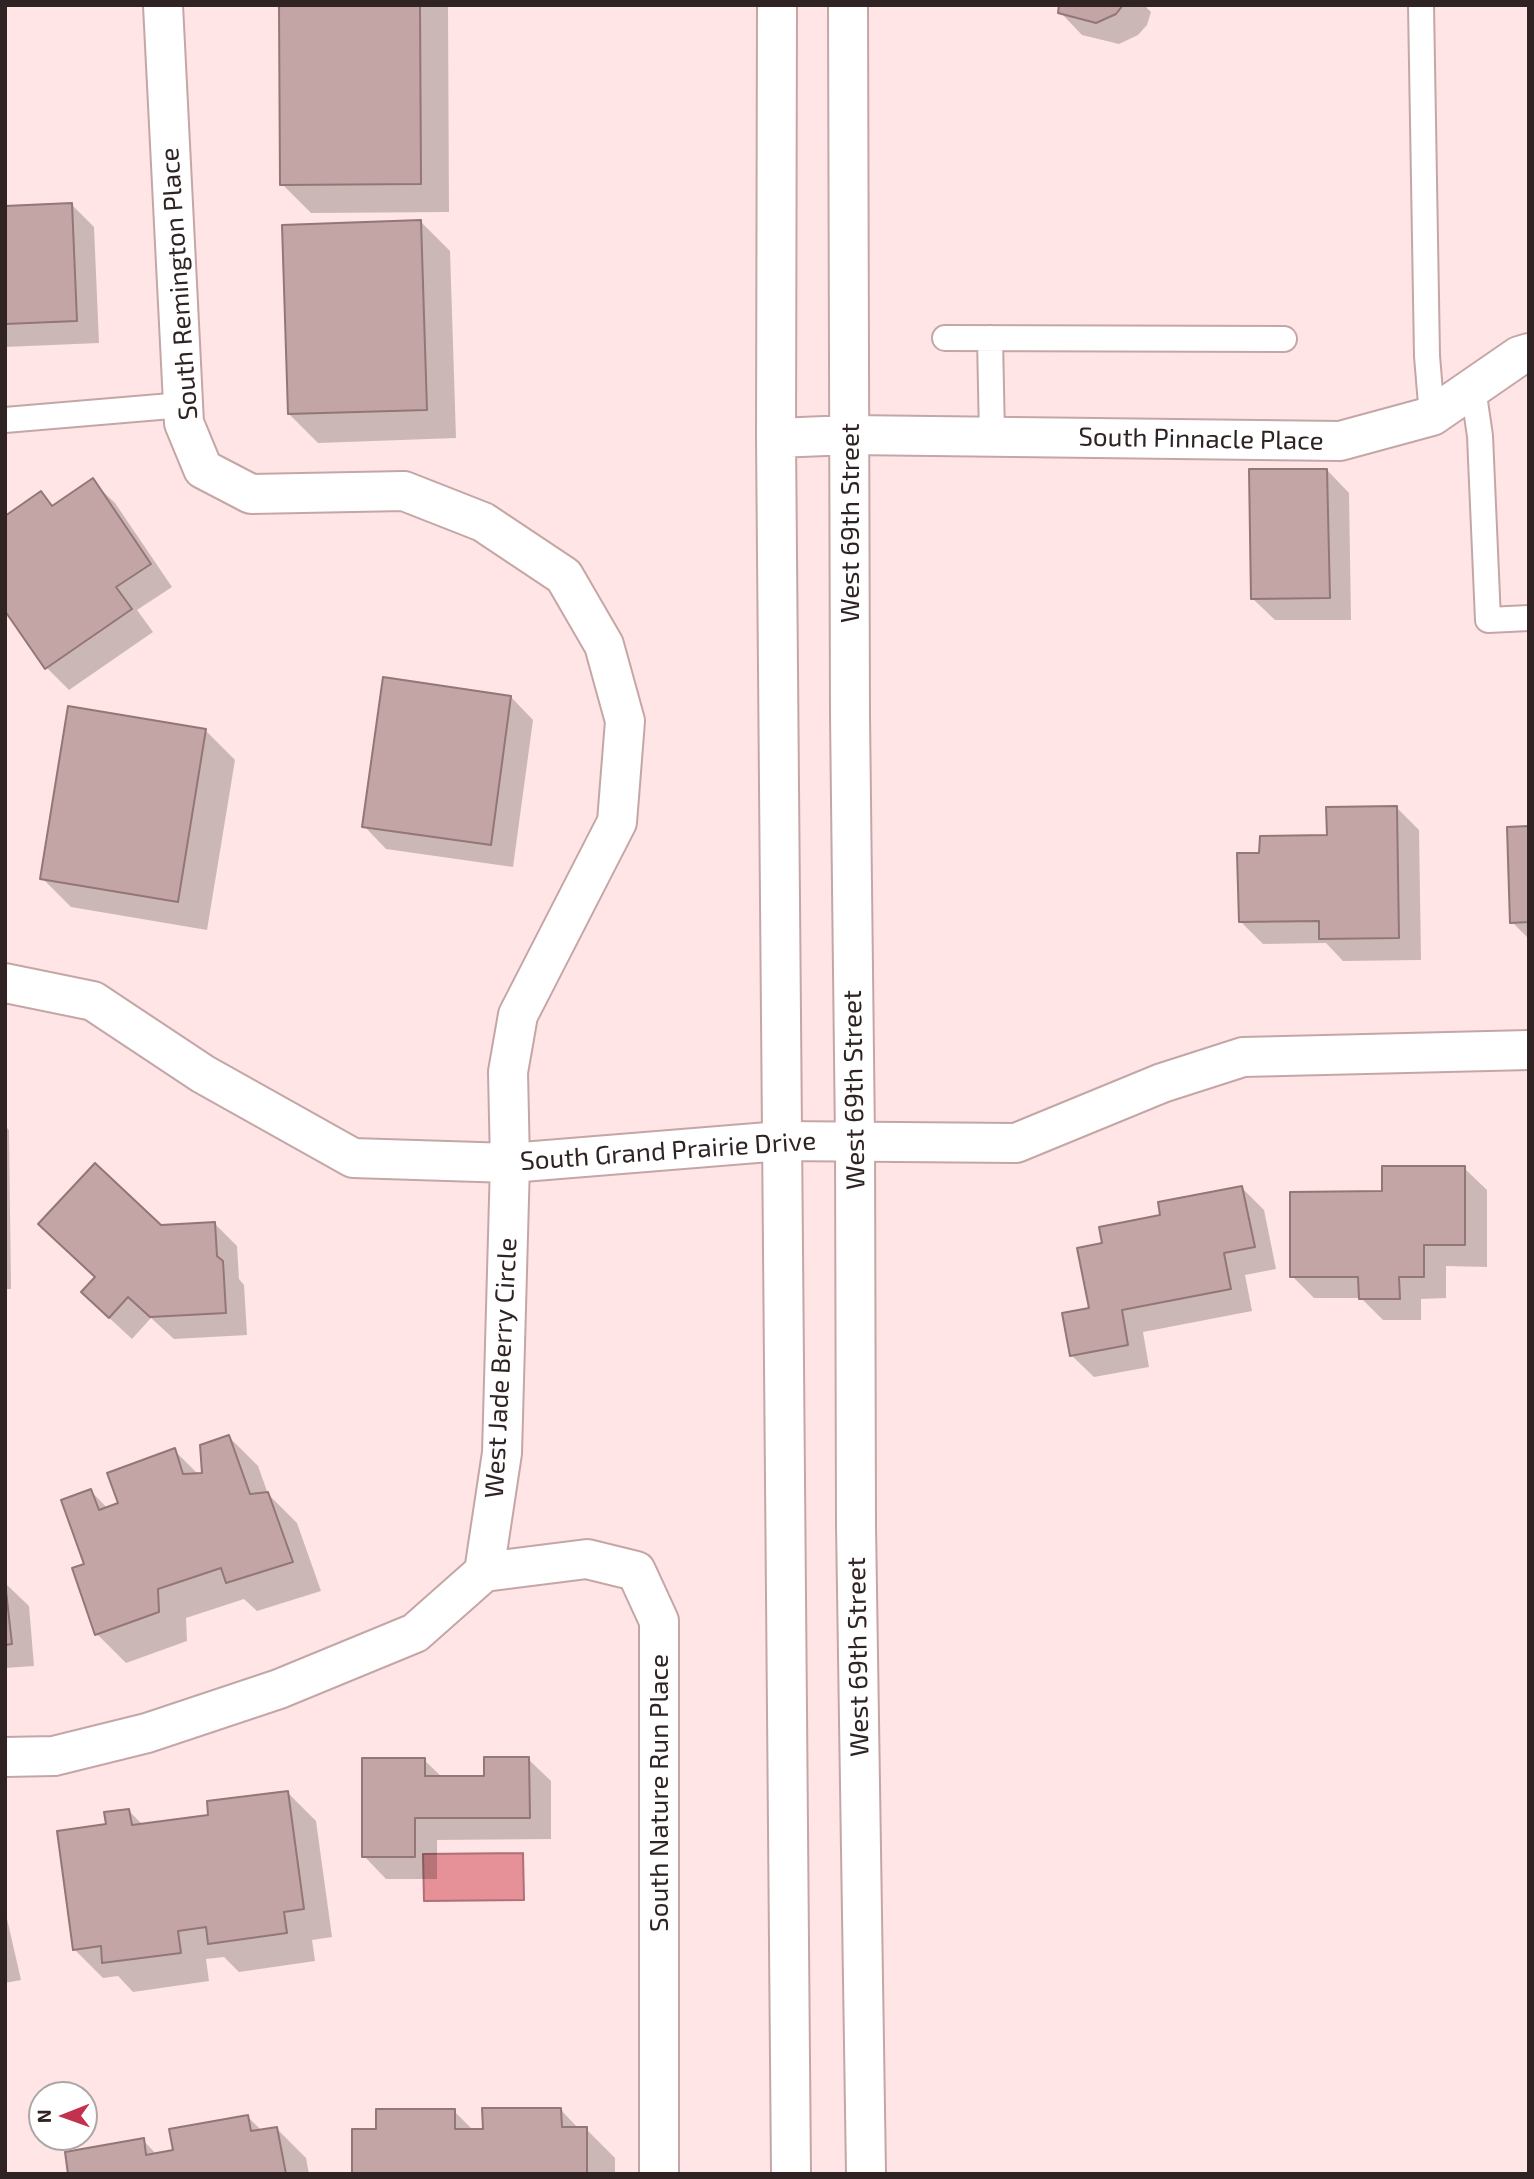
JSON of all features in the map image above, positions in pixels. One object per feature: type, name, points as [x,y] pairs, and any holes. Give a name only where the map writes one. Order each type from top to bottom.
[{"type":"street","name":"South Remington Place","points":[[163,5],[184,423],[203,469],[251,494],[404,491],[483,522],[564,576],[604,645],[625,721],[617,822],[518,1015],[508,1072],[510,1163]]},
{"type":"street","points":[[777,5],[776,438],[791,2174]]},
{"type":"street","name":"West 69th Street","points":[[848,5],[856,1525],[866,2174]]},
{"type":"street","name":"South Pinnacle Place","points":[[776,438],[850,435],[1339,441],[1432,416],[1519,356],[1529,353]]},
{"type":"street","name":"South Grand Prairie Drive","points":[[5,983],[93,1001],[203,1074],[353,1158],[510,1163],[781,1141],[1016,1143],[1162,1083],[1243,1057],[1529,1050]]},
{"type":"street","name":"West Jade Berry Circle","points":[[484,1572],[502,1453],[510,1163]]},
{"type":"street","name":"South Nature Run Place","points":[[484,1572],[587,1559],[636,1571],[659,1621],[659,2174]]},
{"type":"street","points":[[5,1757],[54,1756],[147,1733],[279,1689],[415,1633],[484,1572]]},
{"type":"lane","points":[[1421,5],[1426,330],[1432,416]]},
{"type":"lane","points":[[945,338],[1284,339]]},
{"type":"lane","points":[[990,338],[992,438]]},
{"type":"lane","points":[[1473,388],[1480,436],[1488,620],[1529,618]]},
{"type":"lane","points":[[5,420],[183,405]]},
{"type":"shaded area","points":[[523,1853],[524,1900],[424,1901],[423,1854]]},
{"type":"building","points":[[279,5],[420,5],[421,184],[280,185]]},
{"type":"building","points":[[1059,5],[1123,5],[1116,14],[1096,23],[1058,13]]},
{"type":"building","points":[[72,203],[77,321],[5,324],[5,206]]},
{"type":"building","points":[[421,220],[427,410],[288,414],[282,225]]},
{"type":"building","points":[[1249,469],[1327,469],[1330,598],[1251,599]]},
{"type":"building","points":[[93,478],[151,564],[116,587],[132,609],[45,669],[5,611],[5,516],[41,491],[52,506]]},
{"type":"building","points":[[383,677],[511,696],[491,845],[362,827]]},
{"type":"building","points":[[68,706],[206,729],[178,902],[40,879]]},
{"type":"building","points":[[1397,806],[1399,938],[1319,939],[1319,921],[1239,922],[1237,853],[1259,853],[1260,836],[1327,835],[1326,807]]},
{"type":"building","points":[[1529,826],[1529,922],[1510,923],[1507,827]]},
{"type":"building","points":[[95,1163],[161,1225],[215,1222],[217,1256],[223,1261],[226,1313],[150,1317],[128,1297],[109,1318],[81,1292],[95,1277],[38,1224]]},
{"type":"building","points":[[1382,1166],[1465,1166],[1465,1245],[1424,1245],[1424,1277],[1399,1277],[1400,1299],[1359,1299],[1358,1277],[1290,1277],[1290,1192],[1382,1191]]},
{"type":"building","points":[[1242,1186],[1255,1247],[1224,1253],[1231,1289],[1122,1310],[1128,1345],[1070,1356],[1062,1313],[1089,1308],[1077,1248],[1102,1243],[1099,1227],[1160,1215],[1158,1202]]},
{"type":"building","points":[[229,1435],[250,1494],[268,1492],[293,1562],[226,1583],[221,1568],[158,1589],[159,1612],[95,1635],[72,1568],[84,1564],[61,1500],[91,1489],[99,1510],[118,1503],[107,1473],[175,1448],[183,1474],[202,1473],[200,1445]]},
{"type":"building","points":[[5,1582],[12,1644],[5,1645]]},
{"type":"building","points":[[484,1757],[529,1757],[530,1818],[415,1818],[415,1857],[362,1857],[362,1758],[425,1758],[425,1776],[484,1776]]},
{"type":"building","points":[[288,1791],[304,1909],[284,1912],[287,1933],[208,1944],[206,1927],[178,1931],[181,1953],[102,1963],[101,1946],[73,1950],[57,1831],[106,1824],[104,1812],[129,1809],[132,1825],[208,1815],[207,1801]]},
{"type":"building","points":[[482,2108],[561,2108],[562,2127],[587,2127],[587,2174],[352,2174],[352,2129],[376,2129],[376,2109],[455,2109],[455,2129],[483,2129]]},
{"type":"building","points":[[248,2115],[251,2131],[277,2127],[286,2174],[68,2174],[65,2152],[98,2151],[98,2146],[144,2138],[146,2155],[173,2150],[169,2129]]}]
